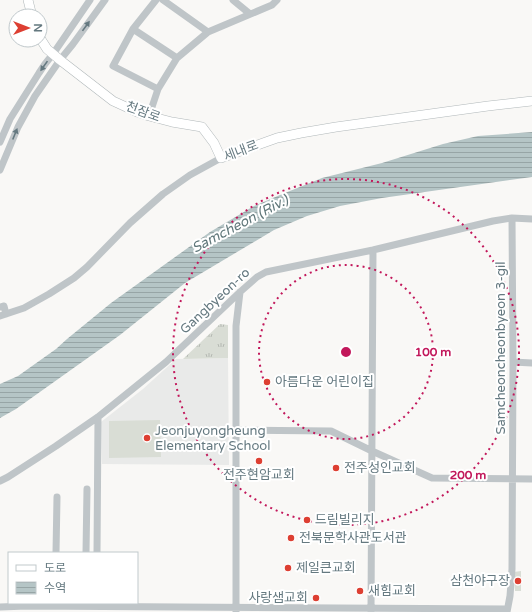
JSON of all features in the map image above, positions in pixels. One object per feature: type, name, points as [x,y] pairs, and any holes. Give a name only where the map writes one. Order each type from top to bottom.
[{"type":"main road","name":"천잠로","points":[[46,48],[113,101],[149,116],[172,122],[202,127],[214,143],[221,158]]},
{"type":"main road","name":"세내로","points":[[221,158],[277,138],[301,133],[532,101]]},
{"type":"street","points":[[0,170],[18,127],[90,0]]},
{"type":"street","points":[[0,142],[10,119],[45,64],[74,44],[105,0]]},
{"type":"street","points":[[156,0],[133,29],[113,66],[158,89]]},
{"type":"street","points":[[163,0],[208,32]]},
{"type":"street","points":[[234,0],[250,14]]},
{"type":"street","points":[[149,116],[158,89],[177,58],[208,32],[272,5],[277,0]]},
{"type":"street","points":[[133,29],[177,58]]},
{"type":"street","name":"세내로","points":[[3,315],[24,308],[74,278],[87,267],[130,223],[163,194],[190,175],[221,158]]},
{"type":"street","name":"Gangbyeon-ro","points":[[0,481],[56,446],[98,417],[166,362],[240,292],[257,277],[266,272],[374,250],[493,221],[512,218],[532,219]]},
{"type":"street","name":"Samcheoncheonbyeon 3-gil","points":[[507,610],[510,596],[512,569],[512,218]]},
{"type":"street","points":[[371,610],[374,250]]},
{"type":"street","points":[[236,610],[236,326],[240,292]]},
{"type":"street","points":[[0,307],[4,306],[3,315]]},
{"type":"street","points":[[513,362],[532,363]]},
{"type":"street","points":[[97,552],[98,417]]},
{"type":"street","points":[[236,430],[331,431],[432,478],[532,479]]},
{"type":"street","points":[[86,552],[87,489]]},
{"type":"street","points":[[56,552],[57,497]]},
{"type":"street","points":[[0,607],[27,606],[236,610],[507,610]]},
{"type":"shaded area","points":[[228,358],[229,465],[102,464],[101,422],[143,389],[176,359]]},
{"type":"green space","points":[[220,324],[228,325],[228,358],[183,359]]},
{"type":"green space","points":[[160,420],[161,457],[109,458],[109,421]]},
{"type":"green space","name":"삼천야구장","points":[[521,571],[521,591],[515,591],[514,572]]},
{"type":"water","name":"Samcheon (Riv.)","points":[[532,132],[532,177],[382,198],[340,206],[307,216],[274,230],[185,283],[120,335],[16,409],[0,418],[0,384],[18,376],[56,349],[111,303],[210,232],[254,206],[322,178],[382,163],[443,144],[478,136]]},
{"type":"place","name":"아름다운 어린이집","points":[[267,382]]},
{"type":"place","name":"Jeonjuyongheung Elementary School","points":[[147,438]]},
{"type":"place","name":"전주현암교회","points":[[259,461]]},
{"type":"place","name":"전주성인교회","points":[[336,468]]},
{"type":"place","name":"드림빌리지","points":[[307,520]]},
{"type":"place","name":"전북문학사관도서관","points":[[291,538]]},
{"type":"place","name":"제일큰교회","points":[[288,568]]},
{"type":"place","name":"삼천야구장","points":[[518,581]]},
{"type":"place","name":"새힘교회","points":[[360,591]]},
{"type":"place","name":"사랑샘교회","points":[[316,598]]}]
